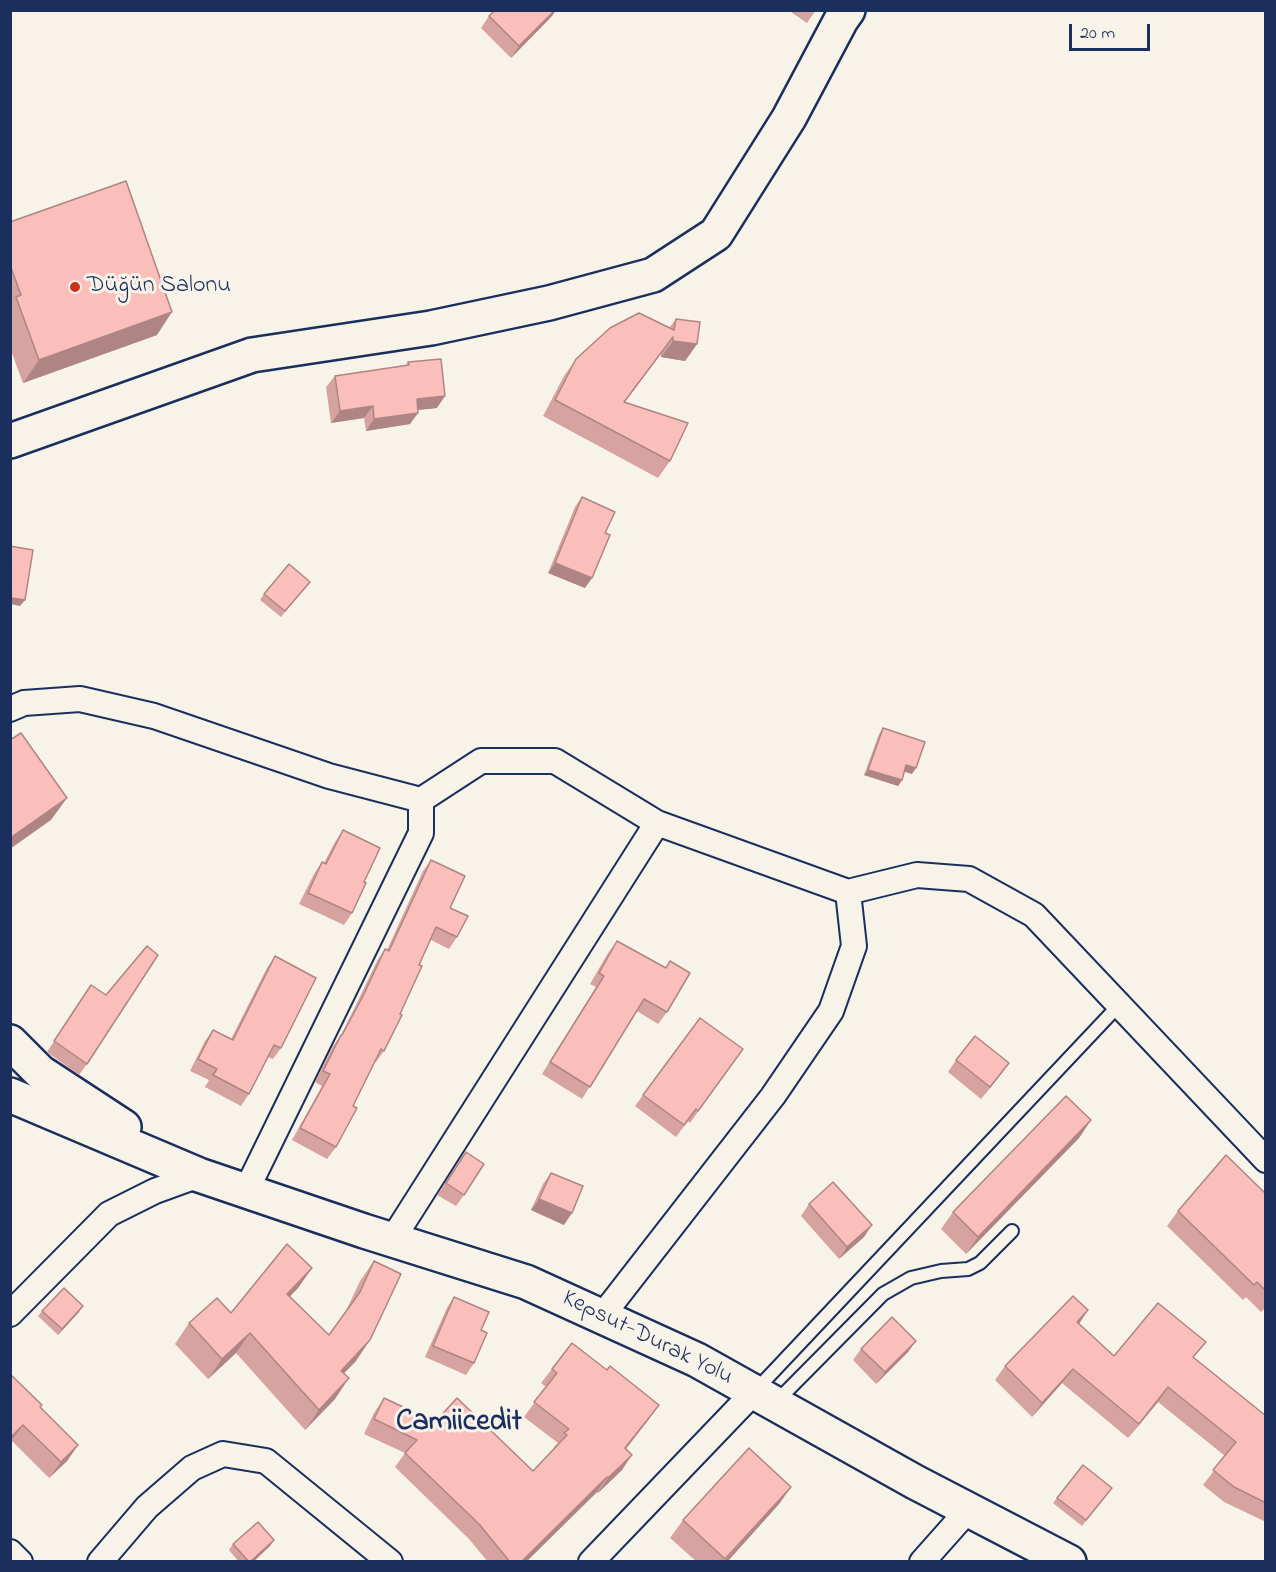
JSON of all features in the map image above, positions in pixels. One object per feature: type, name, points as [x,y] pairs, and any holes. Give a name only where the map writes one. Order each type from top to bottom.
[{"type":"main road","points":[[10,441],[252,355],[431,328],[549,303],[653,274],[716,234],[789,118],[848,10]]},
{"type":"main road","name":"Kepsut-Durak Yolu","points":[[10,1042],[40,1072],[199,1175]]},
{"type":"main road","name":"Kepsut-Durak Yolu","points":[[10,1095],[199,1175],[526,1282],[697,1360],[1069,1562]]},
{"type":"street","points":[[10,709],[24,703],[80,699],[154,716],[329,776],[421,800],[481,761],[555,761],[657,823],[848,892],[916,875],[969,879],[1034,915],[1266,1160]]},
{"type":"street","points":[[246,1191],[421,833],[421,800]]},
{"type":"street","points":[[392,1240],[657,823]]},
{"type":"street","points":[[602,1316],[773,1096],[831,1011],[854,946],[848,892]]},
{"type":"street","points":[[10,1314],[109,1214],[155,1191],[199,1175]]},
{"type":"street","points":[[591,1562],[764,1397]]},
{"type":"street","points":[[100,1562],[156,1499],[192,1468],[223,1454],[266,1461],[390,1562]]},
{"type":"street","points":[[922,1562],[969,1509]]},
{"type":"street","points":[[10,1552],[20,1562]]},
{"type":"lane","points":[[764,1397],[1119,1005]]},
{"type":"lane","points":[[764,1397],[883,1294],[911,1278],[968,1269],[980,1263],[1012,1231]]},
{"type":"building","points":[[495,10],[555,10],[519,46],[489,16]]},
{"type":"building","name":"Düğün Salonu","points":[[126,181],[172,312],[39,360],[16,297],[21,295],[10,265],[10,222]]},
{"type":"building","points":[[639,313],[674,330],[676,319],[700,322],[697,344],[673,341],[673,337],[624,402],[688,423],[670,461],[555,400],[576,359],[610,328]]},
{"type":"building","points":[[441,359],[445,396],[417,399],[418,413],[374,419],[373,406],[340,411],[335,376],[409,365],[408,362]]},
{"type":"building","points":[[582,497],[615,512],[605,533],[610,535],[592,578],[555,563]]},
{"type":"building","points":[[10,546],[33,550],[25,600],[12,598],[10,604]]},
{"type":"building","points":[[289,564],[310,582],[285,611],[264,594]]},
{"type":"building","points":[[883,728],[925,742],[916,768],[906,765],[902,780],[868,770]]},
{"type":"building","points":[[21,733],[67,798],[10,838],[10,740]]},
{"type":"building","points":[[343,830],[380,848],[352,913],[308,893],[322,862],[326,864]]},
{"type":"building","points":[[431,860],[465,876],[450,908],[468,916],[457,937],[436,927],[419,965],[422,966],[400,1014],[402,1015],[384,1051],[381,1049],[353,1106],[357,1108],[336,1147],[300,1128],[330,1074],[323,1071],[385,949],[389,951]]},
{"type":"building","points":[[617,941],[666,968],[670,961],[690,973],[667,1012],[644,999],[590,1087],[550,1062],[604,976],[599,973]]},
{"type":"building","points":[[147,946],[158,955],[87,1064],[54,1041],[91,985],[106,995]]},
{"type":"building","points":[[275,956],[316,978],[281,1048],[274,1045],[249,1094],[213,1075],[217,1069],[198,1059],[213,1030],[233,1040]]},
{"type":"building","points":[[700,1018],[743,1049],[698,1111],[696,1109],[684,1125],[643,1095]]},
{"type":"building","points":[[975,1036],[1009,1063],[990,1087],[956,1060]]},
{"type":"building","points":[[1066,1096],[1091,1120],[978,1237],[953,1212]]},
{"type":"building","points":[[466,1152],[484,1164],[464,1195],[446,1183]]},
{"type":"building","points":[[1226,1155],[1266,1194],[1266,1291],[1257,1282],[1254,1285],[1178,1211]]},
{"type":"building","points":[[551,1173],[583,1186],[572,1213],[539,1199]]},
{"type":"building","points":[[833,1182],[872,1225],[847,1247],[809,1204]]},
{"type":"building","points":[[287,1244],[312,1268],[287,1294],[329,1335],[360,1292],[374,1261],[401,1274],[370,1340],[341,1371],[349,1378],[319,1410],[250,1333],[222,1359],[189,1323],[217,1298],[231,1313]]},
{"type":"building","points":[[64,1288],[83,1306],[62,1329],[42,1311]]},
{"type":"building","points":[[1073,1296],[1088,1310],[1077,1322],[1114,1356],[1158,1303],[1206,1342],[1193,1357],[1266,1416],[1266,1503],[1234,1487],[1213,1470],[1236,1442],[1168,1387],[1139,1424],[1073,1369],[1042,1403],[1005,1366]]},
{"type":"building","points":[[454,1297],[489,1312],[481,1330],[487,1333],[474,1363],[433,1346]]},
{"type":"building","points":[[892,1317],[916,1341],[885,1372],[861,1349]]},
{"type":"building","points":[[572,1343],[607,1370],[610,1366],[659,1405],[625,1448],[632,1455],[521,1562],[510,1562],[479,1524],[405,1453],[417,1440],[374,1419],[384,1398],[435,1422],[457,1398],[533,1471],[567,1435],[564,1433],[569,1429],[534,1402],[557,1373],[552,1369]]},
{"type":"building","points":[[10,1374],[78,1445],[61,1462],[23,1425],[10,1438]]},
{"type":"building","points":[[749,1448],[791,1487],[725,1559],[683,1520]]},
{"type":"building","points":[[1083,1465],[1112,1488],[1086,1520],[1057,1498]]},
{"type":"building","points":[[258,1522],[274,1540],[249,1562],[233,1544]]},
{"type":"place","name":"Düğün Salonu","points":[[75,287]]},
{"type":"district","name":"Camiicedit","points":[[459,1424]]}]
